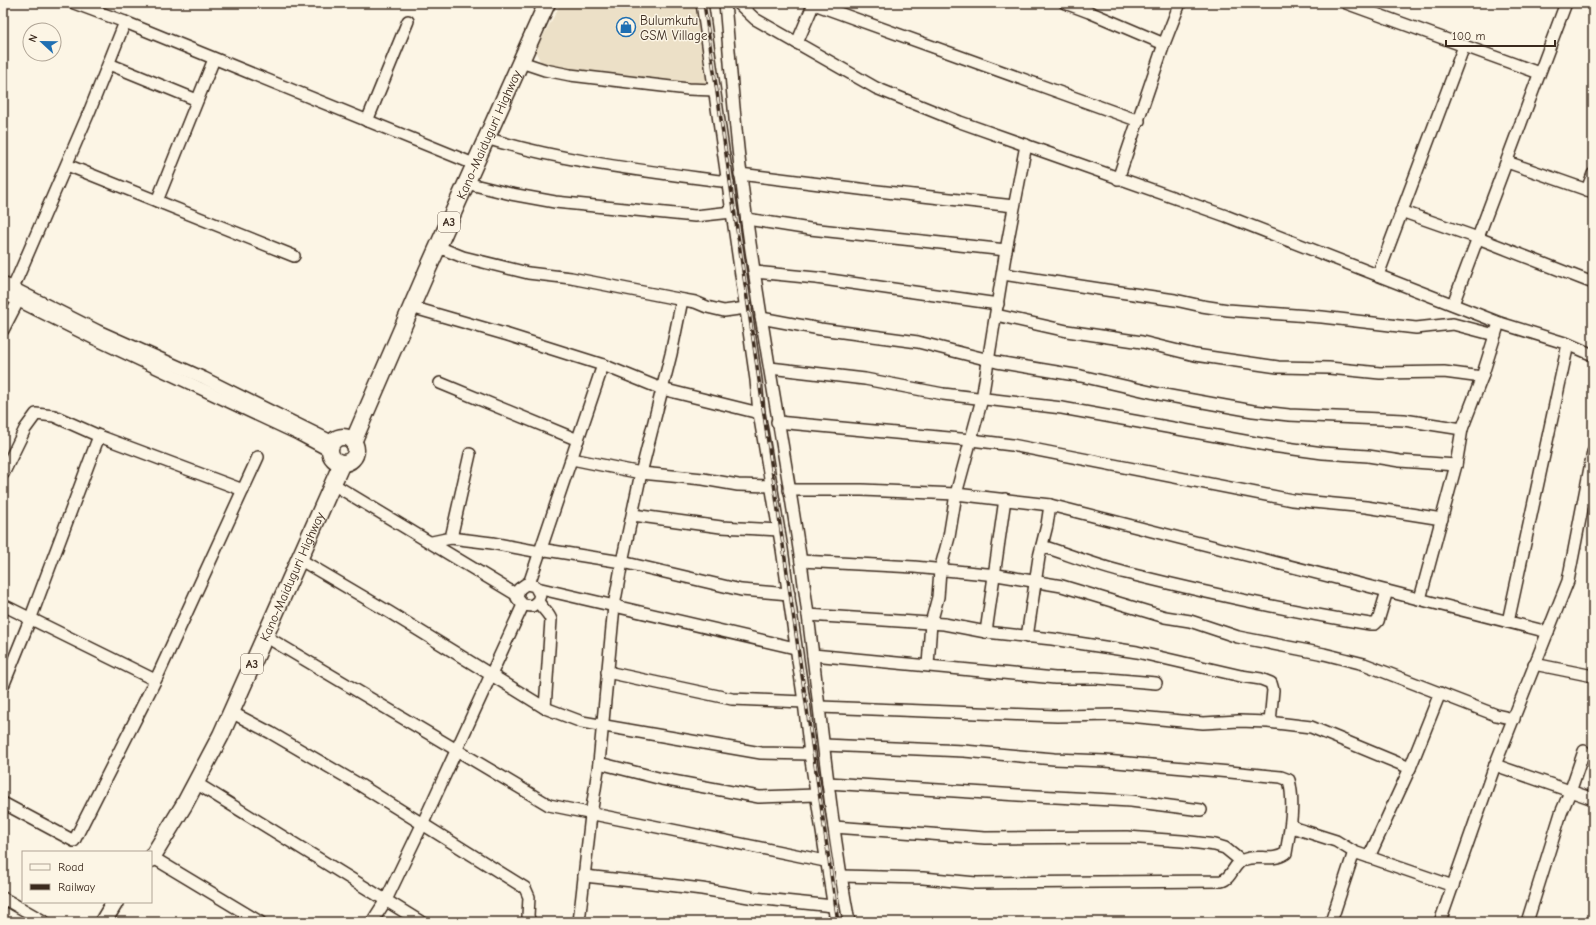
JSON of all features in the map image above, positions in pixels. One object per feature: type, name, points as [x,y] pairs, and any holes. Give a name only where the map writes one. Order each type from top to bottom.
[{"type":"highway","name":"Kano-Maiduguri Highway","points":[[152,853],[196,783],[231,712],[298,559],[333,484],[339,449],[360,409],[424,270],[469,162],[541,3]]},
{"type":"highway","name":"Kano-Maiduguri Highway","points":[[152,852],[216,728],[322,493],[339,449],[411,307],[424,270],[438,247],[547,3]]},
{"type":"highway","points":[[103,922],[114,903]]},
{"type":"highway","points":[[112,922],[123,903]]},
{"type":"street","points":[[74,3],[125,22],[469,162]]},
{"type":"street","points":[[702,3],[746,308],[759,413],[789,594],[795,648],[804,702],[825,861],[836,922]]},
{"type":"street","points":[[725,3],[740,174],[746,219],[770,368],[777,422],[801,562],[820,707],[828,783],[849,922]]},
{"type":"street","points":[[738,3],[755,18],[876,88],[960,122],[1252,226],[1500,323],[1568,344],[1593,355]]},
{"type":"street","points":[[1065,3],[1091,7],[1164,44]]},
{"type":"street","points":[[1118,179],[1164,44],[1180,3]]},
{"type":"street","points":[[1346,3],[1372,7],[1464,46],[1540,73]]},
{"type":"street","points":[[1453,304],[1566,3]]},
{"type":"street","points":[[797,43],[814,4],[1139,121]]},
{"type":"street","points":[[367,121],[408,21]]},
{"type":"street","points":[[6,288],[67,165],[125,22]]},
{"type":"street","points":[[1378,275],[1464,46]]},
{"type":"street","points":[[157,201],[214,59]]},
{"type":"street","points":[[521,62],[570,75],[688,89],[714,90]]},
{"type":"street","points":[[109,64],[197,100]]},
{"type":"street","points":[[486,138],[524,150],[597,163],[728,182]]},
{"type":"street","points":[[928,665],[930,623],[938,597],[940,570],[949,537],[956,494],[982,399],[1006,250],[1026,145]]},
{"type":"street","points":[[1506,162],[1590,191],[1593,174]]},
{"type":"street","points":[[67,165],[294,256]]},
{"type":"street","points":[[740,174],[896,194],[1014,206]]},
{"type":"street","points":[[466,183],[511,194],[555,202],[695,216],[732,212]]},
{"type":"street","points":[[1401,211],[1478,238],[1593,283]]},
{"type":"street","points":[[746,219],[818,230],[1006,250]]},
{"type":"street","points":[[438,247],[463,257],[520,272],[570,278],[696,302],[707,307],[724,310],[746,308]]},
{"type":"street","points":[[755,272],[816,278],[998,304]]},
{"type":"street","points":[[1002,274],[1175,300],[1228,310],[1322,317],[1416,328],[1453,324],[1495,335]]},
{"type":"street","points":[[6,288],[18,301],[95,339],[291,431],[339,449]]},
{"type":"street","points":[[6,288],[204,378],[339,449]]},
{"type":"street","points":[[579,922],[591,815],[599,763],[614,606],[641,473],[682,300]]},
{"type":"street","points":[[3,330],[18,301]]},
{"type":"street","points":[[411,307],[508,335],[603,365],[662,389],[759,413]]},
{"type":"street","points":[[996,315],[1067,331],[1142,342],[1195,355],[1278,367],[1328,368],[1380,373],[1444,372],[1482,377]]},
{"type":"street","points":[[761,318],[820,330],[918,342],[988,359],[1081,376],[1159,394],[1253,411],[1289,415],[1404,420],[1462,429]]},
{"type":"street","points":[[1420,599],[1456,465],[1462,429],[1482,377],[1500,323]]},
{"type":"street","points":[[1508,622],[1568,344]]},
{"type":"street","points":[[333,484],[432,542],[517,595],[519,601],[523,605],[529,606],[538,601],[540,595],[533,586],[540,552],[603,365]]},
{"type":"street","points":[[770,368],[865,379],[943,394],[982,399],[1006,400],[1062,408],[1272,446],[1323,453],[1368,456],[1400,461],[1456,465]]},
{"type":"street","points":[[440,383],[578,440]]},
{"type":"street","points":[[3,474],[25,429],[36,414],[54,416],[98,436],[243,490]]},
{"type":"street","points":[[777,422],[1012,445],[1292,500],[1366,507],[1442,519]]},
{"type":"street","points":[[3,686],[31,617],[98,436]]},
{"type":"street","points":[[1440,922],[1495,765],[1568,581],[1593,452]]},
{"type":"street","points":[[451,538],[470,454]]},
{"type":"street","points":[[3,803],[74,841],[155,680],[258,457]]},
{"type":"street","points":[[572,459],[641,473],[703,479],[738,485],[772,486]]},
{"type":"street","points":[[789,490],[862,490],[956,494],[1050,505],[1548,632]]},
{"type":"street","points":[[986,632],[1005,499]]},
{"type":"street","points":[[1027,637],[1039,557],[1048,525],[1050,505]]},
{"type":"street","points":[[632,515],[721,527],[779,530]]},
{"type":"street","points":[[432,542],[451,538],[492,543],[540,552],[546,550],[622,562],[741,590],[789,594]]},
{"type":"street","points":[[1042,546],[1125,573],[1217,596],[1297,612],[1370,624],[1375,624],[1378,621],[1388,591]]},
{"type":"street","points":[[298,559],[389,612],[545,708],[582,722],[761,753],[810,754]]},
{"type":"street","points":[[801,562],[884,565],[940,570],[994,575],[1062,586],[1157,615],[1190,621],[1238,637],[1324,654],[1364,664],[1496,715],[1514,719]]},
{"type":"street","points":[[517,595],[521,587],[533,586],[795,648]]},
{"type":"street","points":[[538,601],[543,610],[550,614],[551,620],[545,708]]},
{"type":"street","points":[[3,604],[155,680]]},
{"type":"street","points":[[372,922],[386,900],[422,825],[523,605]]},
{"type":"street","points":[[808,615],[944,624],[986,632],[1052,639],[1137,652],[1241,676],[1261,679],[1271,683],[1273,690],[1270,722]]},
{"type":"street","points":[[265,636],[550,806],[825,861]]},
{"type":"street","points":[[813,655],[1055,678],[1096,678],[1156,684]]},
{"type":"street","points":[[1534,664],[1593,676]]},
{"type":"street","points":[[607,672],[732,699],[804,702]]},
{"type":"street","points":[[1369,857],[1410,768],[1440,693]]},
{"type":"street","points":[[820,707],[1049,716],[1118,715],[1203,723],[1239,721],[1270,722],[1311,728],[1410,768]]},
{"type":"street","points":[[231,712],[271,733],[353,781],[525,888],[529,897],[528,916],[530,922]]},
{"type":"street","points":[[824,745],[964,751],[1054,759],[1167,766],[1281,778],[1289,780],[1291,790],[1291,825],[1286,853],[1279,858],[1245,859],[1241,861],[1225,880],[1211,882],[976,883],[924,878],[841,876]]},
{"type":"street","points":[[1528,922],[1561,813],[1584,751]]},
{"type":"street","points":[[599,763],[662,779],[759,797],[816,795]]},
{"type":"street","points":[[1495,765],[1570,792],[1593,798]]},
{"type":"street","points":[[196,783],[422,922]]},
{"type":"street","points":[[828,783],[1131,801],[1201,810]]},
{"type":"street","points":[[1291,825],[1298,829],[1336,841],[1354,852],[1453,886]]},
{"type":"street","points":[[834,827],[985,838],[1127,837],[1182,841],[1215,845],[1225,848],[1241,861]]},
{"type":"street","points":[[1332,922],[1354,852]]},
{"type":"street","points":[[152,857],[260,922]]},
{"type":"street","points":[[584,876],[702,889],[755,898],[834,906]]},
{"type":"street","points":[[3,898],[45,922]]},
{"type":"shaded area","name":"Bulumkutu GSM Village","points":[[561,3],[700,3],[714,90],[545,70],[535,51]]},
{"type":"railway","points":[[704,3],[838,922]]},
{"type":"place","name":"Bulumkutu GSM Village","points":[[626,27]]}]
